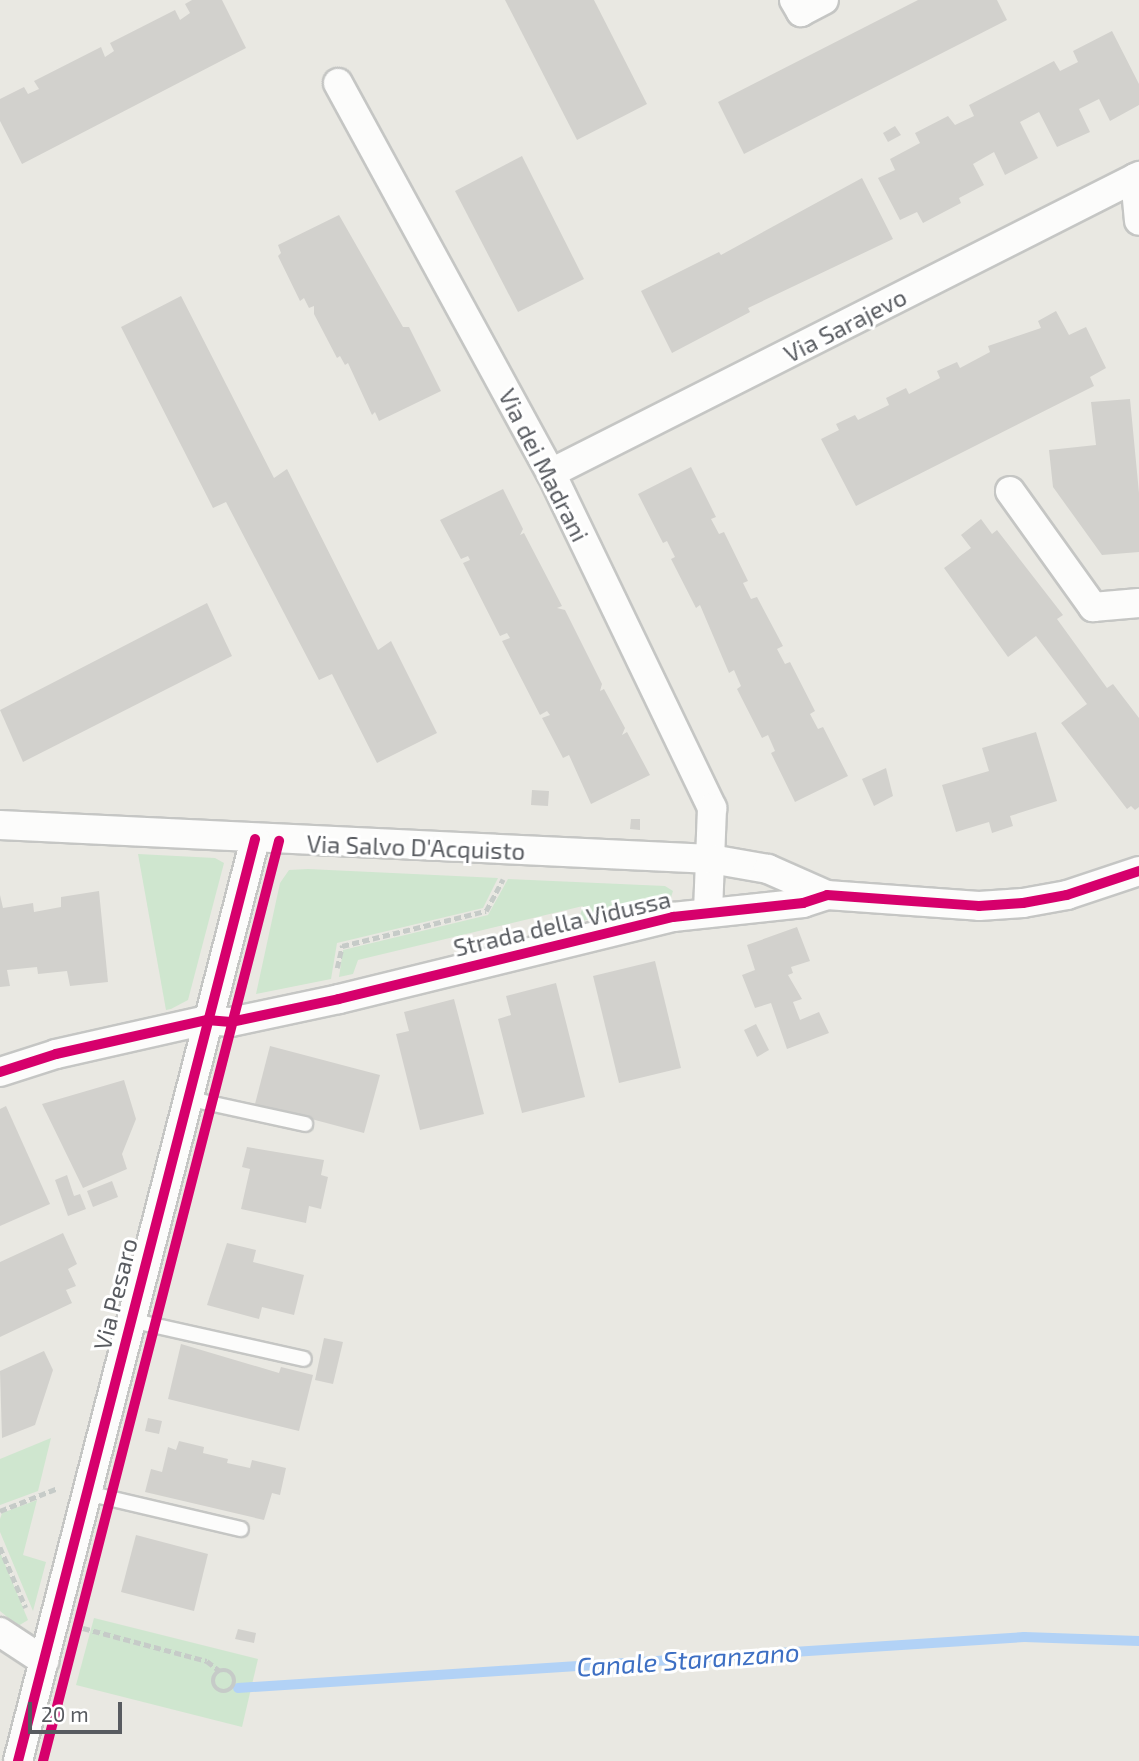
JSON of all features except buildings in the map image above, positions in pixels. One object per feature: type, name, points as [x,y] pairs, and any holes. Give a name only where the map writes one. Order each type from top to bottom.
[{"type":"street","points":[[794,0],[801,12],[824,0]]},
{"type":"street","name":"Via dei Madrani","points":[[338,83],[551,473],[712,808],[711,859]]},
{"type":"street","points":[[1137,177],[1139,221]]},
{"type":"street","name":"Via Sarajevo","points":[[551,473],[1137,177]]},
{"type":"street","points":[[1010,491],[1093,607],[1139,603]]},
{"type":"street","name":"Via Salvo D'Acquisto","points":[[0,825],[711,859],[768,869],[827,895]]},
{"type":"street","name":"Via Pesaro","points":[[18,1761],[186,1098],[255,839]]},
{"type":"street","name":"Strada della Vidussa","points":[[708,913],[711,859]]},
{"type":"street","name":"Strada della Vidussa","points":[[0,1072],[56,1054],[207,1020],[231,1022],[339,999],[561,941],[708,913],[803,903],[827,895],[945,905],[1012,904],[1067,895],[1139,871]]},
{"type":"street","points":[[0,1632],[44,1661]]},
{"type":"lane","points":[[186,1098],[305,1124]]},
{"type":"lane","name":"Via Pesaro","points":[[130,1320],[304,1359]]},
{"type":"lane","points":[[87,1493],[241,1529]]},
{"type":"path","points":[[339,999],[335,977],[342,946],[486,911],[505,875]]},
{"type":"path","points":[[0,1511],[61,1487],[87,1493]]},
{"type":"path","points":[[0,1547],[29,1614]]},
{"type":"path","points":[[74,1639],[81,1613]]},
{"type":"path","points":[[77,1626],[207,1661],[220,1671],[235,1677],[227,1692],[214,1687],[212,1679],[220,1671]]},
{"type":"green space","points":[[138,854],[215,858],[224,863],[188,1000],[166,1010]]},
{"type":"green space","points":[[289,870],[498,878],[483,908],[337,943],[331,979],[256,994],[280,883]]},
{"type":"green space","points":[[508,879],[665,886],[673,891],[670,900],[578,922],[583,906],[358,960],[353,974],[339,977],[343,950],[488,915]]},
{"type":"green space","points":[[51,1438],[38,1491],[0,1505],[0,1459]]},
{"type":"green space","points":[[37,1500],[23,1555],[46,1562],[33,1611],[0,1532],[0,1519],[2,1513]]},
{"type":"green space","points":[[0,1552],[28,1620],[18,1626],[0,1611]]},
{"type":"green space","points":[[94,1618],[258,1659],[242,1727],[76,1685]]},
{"type":"waterway","name":"Canale Staranzano","points":[[238,1688],[1024,1637],[1139,1641]]},
{"type":"cycle path","points":[[18,1761],[255,839]]},
{"type":"cycle path","points":[[43,1761],[279,841]]},
{"type":"cycle path","points":[[0,1072],[56,1054],[207,1020],[231,1022],[339,999],[673,917],[803,903],[827,895],[979,906],[1023,903],[1067,895],[1139,871]]}]
